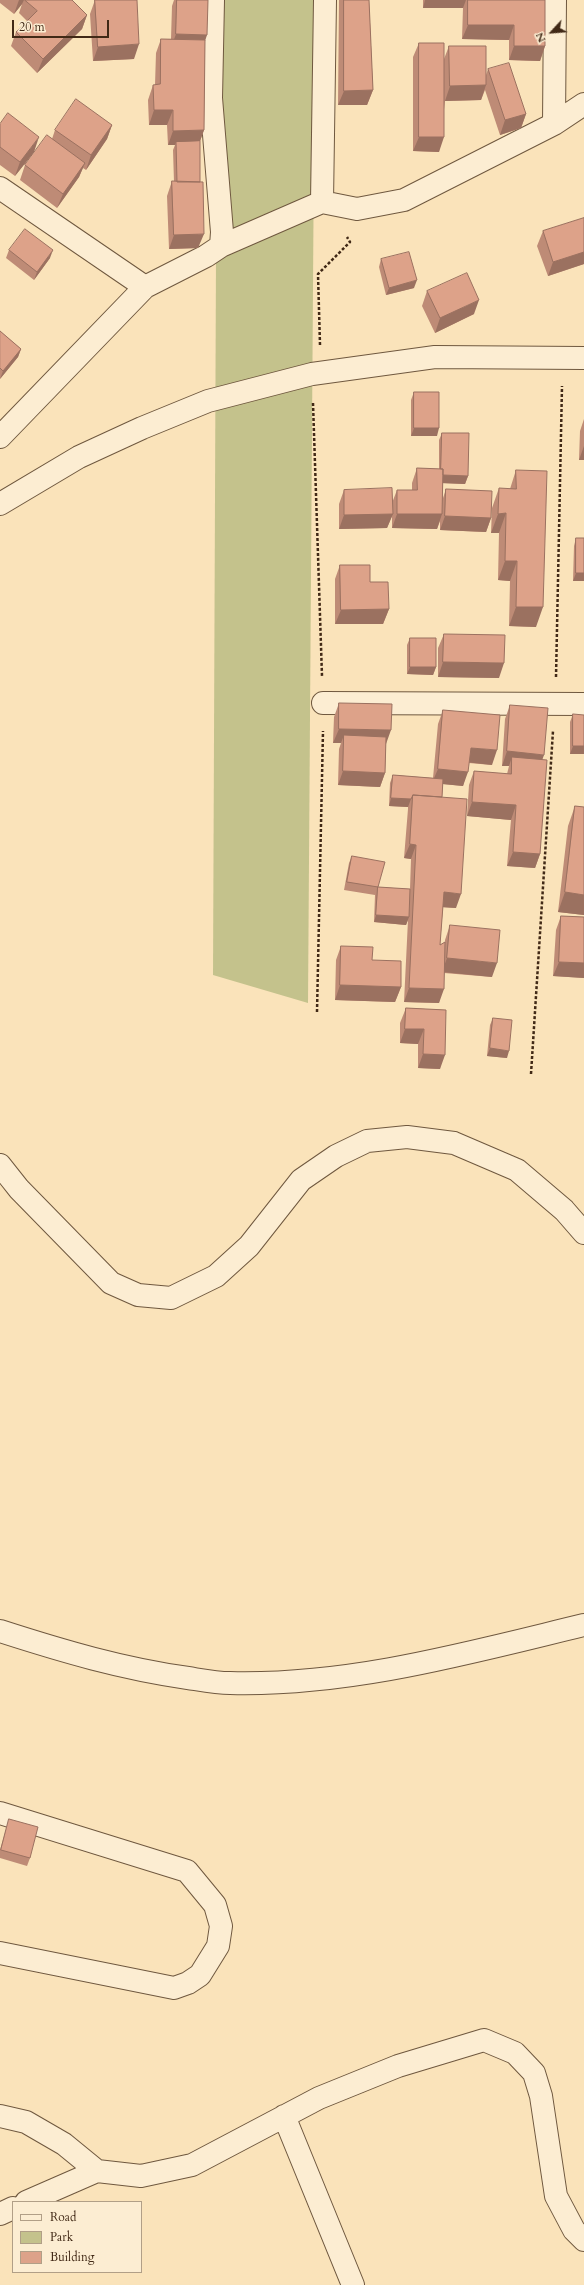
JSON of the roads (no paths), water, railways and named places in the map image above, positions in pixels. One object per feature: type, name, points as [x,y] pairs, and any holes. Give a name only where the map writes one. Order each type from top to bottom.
[{"type":"street","points":[[213,0],[211,98],[222,232],[221,246]]},
{"type":"street","points":[[322,202],[325,0]]},
{"type":"street","points":[[554,124],[555,0]]},
{"type":"street","points":[[0,437],[144,287],[200,259],[221,246],[322,202],[357,209],[404,200],[554,124],[584,104]]},
{"type":"street","points":[[0,188],[144,287]]},
{"type":"street","points":[[0,504],[79,457],[142,428],[208,401],[312,374],[435,357],[584,358]]},
{"type":"street","points":[[323,703],[584,704]]},
{"type":"street","points":[[0,1165],[19,1188],[111,1283],[138,1295],[171,1298],[216,1276],[248,1246],[301,1180],[336,1156],[367,1141],[407,1137],[454,1143],[517,1170],[564,1210],[584,1233]]},
{"type":"street","points":[[0,1631],[63,1651],[149,1672],[229,1684],[312,1680],[431,1662],[584,1625]]},
{"type":"street","points":[[0,1812],[187,1871],[215,1905],[221,1926],[218,1946],[200,1975],[188,1983],[174,1988],[0,1953]]},
{"type":"street","points":[[28,2201],[97,2171],[140,2176],[192,2166],[320,2098],[398,2066],[484,2040],[515,2053],[534,2073],[541,2096],[556,2196],[574,2230],[584,2240]]},
{"type":"street","points":[[0,2116],[26,2122],[64,2144],[97,2171]]},
{"type":"street","points":[[284,2116],[353,2285]]},
{"type":"street","points":[[0,2214],[12,2208]]}]
